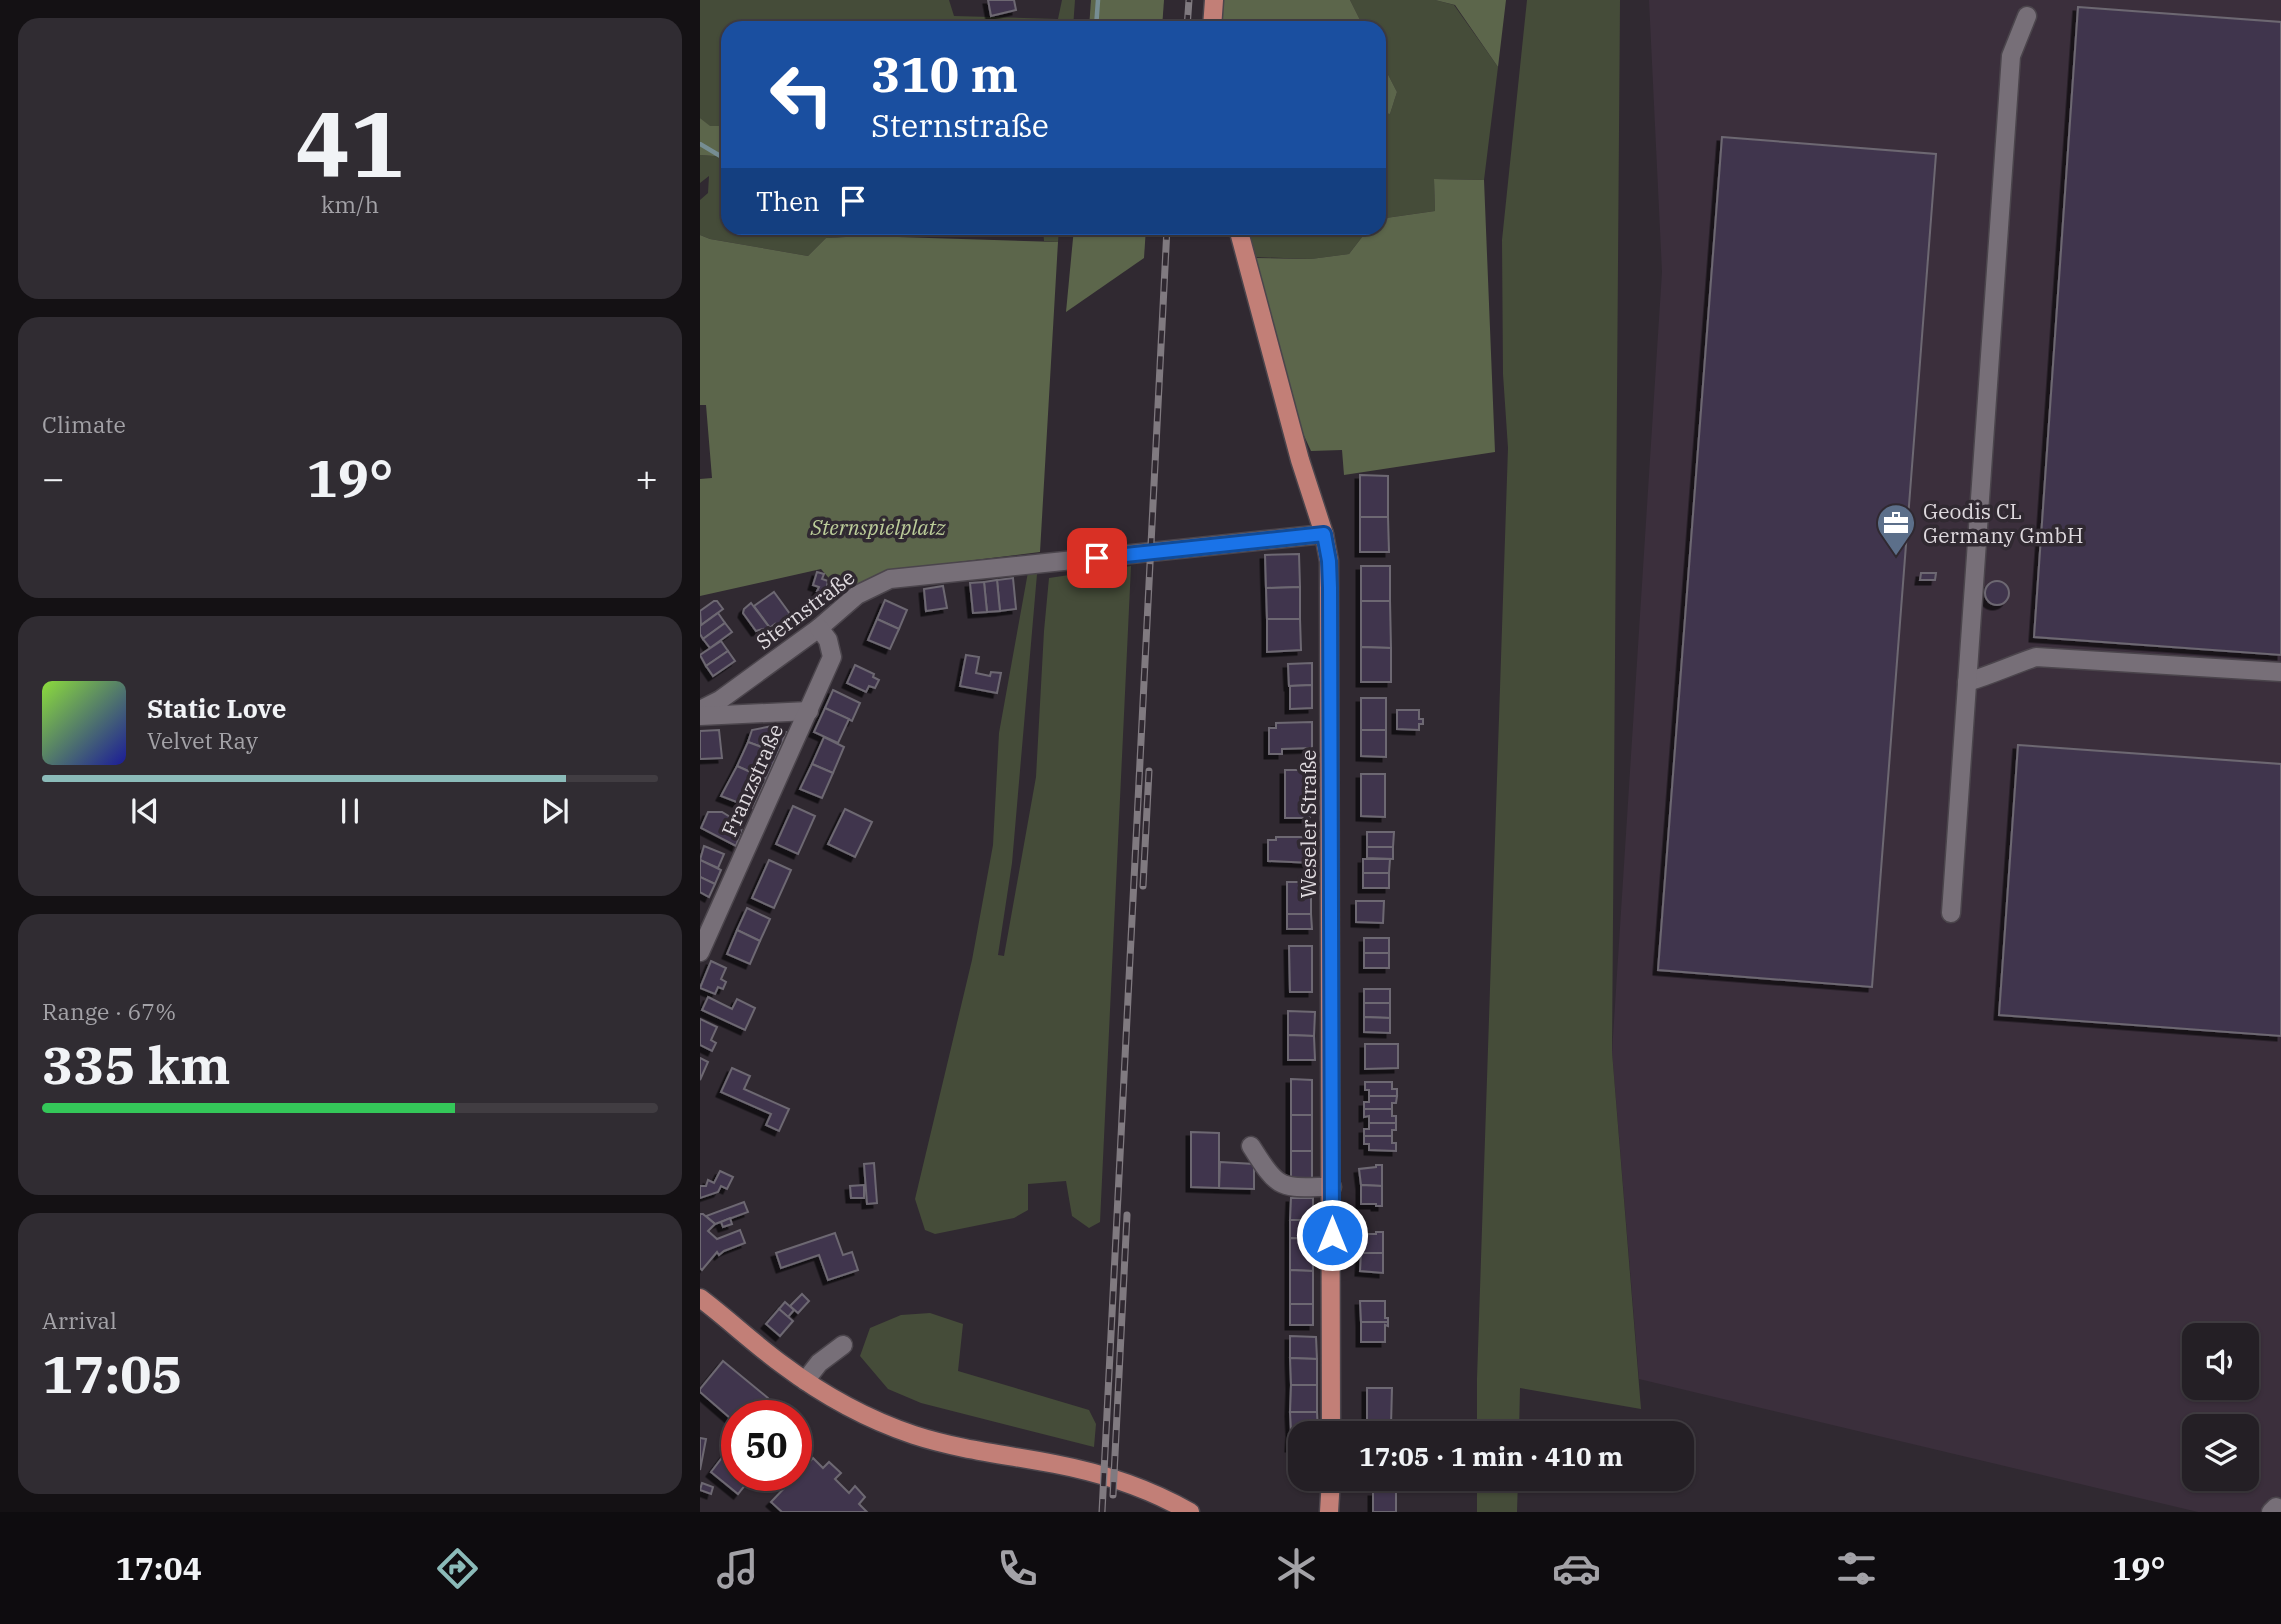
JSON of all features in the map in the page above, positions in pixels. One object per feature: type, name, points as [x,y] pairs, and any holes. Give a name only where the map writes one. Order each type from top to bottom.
[{"type":"main road","points":[[1212,21],[1214,0]]},
{"type":"main road","name":"Weseler Straße","points":[[1240,235],[1300,460],[1324,534],[1329,561],[1331,1421]]},
{"type":"main road","points":[[700,1298],[805,1381],[845,1405],[914,1435],[981,1452],[1082,1470],[1146,1490],[1190,1512]]},
{"type":"main road","points":[[1329,1512],[1330,1491]]},
{"type":"street","points":[[1951,913],[2011,56],[2027,16]]},
{"type":"street","name":"Sternstraße","points":[[700,710],[720,700],[819,628],[857,595],[890,579],[1324,534]]},
{"type":"street","name":"Franzstraße","points":[[700,952],[832,657],[828,640],[819,628]]},
{"type":"street","points":[[1967,682],[2036,657],[2281,672]]},
{"type":"street","points":[[700,716],[809,711]]},
{"type":"street","points":[[1251,1146],[1279,1184],[1332,1187]]},
{"type":"street","points":[[805,1381],[819,1363],[844,1345]]},
{"type":"shaded area","points":[[1649,0],[2281,0],[2281,1512],[2198,1512],[1639,1379],[1612,1052],[1662,272]]},
{"type":"green space","points":[[700,0],[949,0],[954,16],[1058,19],[1062,0],[1075,0],[1074,21],[721,21],[721,126],[709,126],[700,118]]},
{"type":"green space","points":[[1091,0],[1164,0],[1162,21],[1090,21]]},
{"type":"green space","points":[[1223,0],[1350,0],[1360,21],[1223,21]]},
{"type":"green space","points":[[1350,0],[1435,0],[1454,5],[1498,67],[1484,180],[1434,179],[1435,211],[1386,218],[1386,113],[1390,114],[1397,92],[1386,71],[1386,21],[1360,21]]},
{"type":"green space","points":[[1435,0],[1506,0],[1498,67],[1455,5]]},
{"type":"green space","points":[[1527,0],[1620,0],[1612,1052],[1641,1409],[1520,1388],[1519,1421],[1477,1421],[1508,448],[1503,374],[1502,240]]},
{"type":"green space","points":[[1386,71],[1397,92],[1390,114],[1386,113]]},
{"type":"green space","points":[[700,118],[710,126],[721,126],[721,156],[700,155]]},
{"type":"green space","points":[[700,155],[721,156],[721,235],[839,237],[826,238],[808,256],[710,239],[700,235],[700,200],[708,193],[709,176],[700,183]]},
{"type":"green space","points":[[1434,179],[1484,180],[1495,452],[1344,475],[1342,450],[1311,451],[1301,429],[1254,258],[1311,259],[1349,254],[1364,235],[1386,235],[1386,218],[1435,211]]},
{"type":"green space","name":"Sternspielplatz","points":[[700,235],[808,256],[826,238],[866,236],[1058,242],[1040,552],[892,570],[840,591],[821,569],[700,596],[700,479],[712,478],[706,405],[700,405]]},
{"type":"green space","points":[[1044,235],[1058,235],[1058,242],[1044,241]]},
{"type":"green space","points":[[1073,235],[1146,235],[1144,258],[1066,312]]},
{"type":"green space","points":[[1249,235],[1364,235],[1349,254],[1311,259],[1254,257]]},
{"type":"green space","points":[[1131,566],[1100,1222],[1089,1228],[1072,1216],[1066,1181],[1028,1184],[1028,1210],[1014,1218],[935,1234],[925,1230],[915,1199],[972,960],[993,845],[999,733],[1028,572],[1037,574],[1012,863],[998,955],[1004,956],[1036,777],[1049,578]]},
{"type":"green space","points":[[930,1313],[963,1324],[958,1371],[1089,1410],[1096,1424],[1094,1447],[921,1403],[888,1389],[860,1356],[870,1328],[901,1315]]},
{"type":"green space","points":[[1477,1491],[1518,1491],[1517,1512],[1477,1512]]},
{"type":"building","points":[[988,0],[1014,0],[1016,10],[991,16]]},
{"type":"building","points":[[2078,7],[2281,22],[2281,655],[2034,637]]},
{"type":"building","points":[[1722,137],[1936,154],[1872,987],[1658,970]]},
{"type":"building","points":[[1360,475],[1388,476],[1388,517],[1360,517]]},
{"type":"building","points":[[1360,517],[1388,517],[1389,552],[1360,552]]},
{"type":"building","points":[[1299,554],[1300,587],[1266,588],[1265,555]]},
{"type":"building","points":[[1361,566],[1390,566],[1390,601],[1361,601]]},
{"type":"building","points":[[817,572],[824,574],[822,579],[828,581],[827,586],[832,587],[827,600],[822,598],[824,593],[817,591],[819,587],[813,585]]},
{"type":"building","points":[[1921,573],[1936,573],[1935,580],[1920,580]]},
{"type":"building","points":[[1013,578],[1016,609],[1000,611],[997,580]]},
{"type":"building","points":[[997,580],[1000,611],[987,612],[984,582]]},
{"type":"building","points":[[1997,581],[2006,584],[2009,593],[2006,602],[1997,605],[1988,602],[1985,593],[1988,584]]},
{"type":"building","points":[[984,582],[987,612],[973,613],[970,583]]},
{"type":"building","points":[[943,586],[947,608],[926,611],[924,589]]},
{"type":"building","points":[[1300,587],[1300,619],[1267,619],[1266,588]]},
{"type":"building","points":[[774,592],[790,614],[785,617],[788,622],[778,629],[775,624],[770,628],[754,606]]},
{"type":"building","points":[[885,600],[907,610],[899,629],[877,619]]},
{"type":"building","points":[[714,601],[723,609],[701,625],[700,611]]},
{"type":"building","points":[[1361,601],[1390,601],[1391,648],[1361,647]]},
{"type":"building","points":[[751,603],[770,628],[775,624],[778,629],[768,636],[763,629],[756,631],[743,613]]},
{"type":"building","points":[[718,613],[725,623],[703,639],[700,626]]},
{"type":"building","points":[[877,619],[899,629],[890,649],[868,640]]},
{"type":"building","points":[[1267,619],[1300,619],[1301,650],[1267,652]]},
{"type":"building","points":[[725,623],[732,632],[710,648],[703,639]]},
{"type":"building","points":[[721,641],[728,651],[706,666],[700,655]]},
{"type":"building","points":[[1361,647],[1391,648],[1391,682],[1361,682]]},
{"type":"building","points":[[728,651],[735,661],[713,676],[706,666]]},
{"type":"building","points":[[966,655],[979,657],[976,673],[990,676],[991,672],[1001,673],[997,693],[960,686]]},
{"type":"building","points":[[1312,663],[1312,685],[1289,686],[1288,664]]},
{"type":"building","points":[[855,665],[874,674],[873,677],[879,680],[875,688],[869,686],[866,692],[847,683]]},
{"type":"building","points":[[1312,685],[1312,708],[1290,709],[1290,686]]},
{"type":"building","points":[[833,690],[860,703],[852,721],[825,708]]},
{"type":"building","points":[[1361,698],[1386,698],[1386,730],[1361,730]]},
{"type":"building","points":[[825,708],[849,719],[838,743],[814,732]]},
{"type":"building","points":[[1397,710],[1419,710],[1419,719],[1423,719],[1423,724],[1419,724],[1419,730],[1397,729]]},
{"type":"building","points":[[1312,722],[1312,748],[1282,749],[1282,754],[1269,754],[1269,728],[1276,728],[1276,723]]},
{"type":"building","points":[[772,726],[786,732],[778,753],[748,742],[752,730]]},
{"type":"building","points":[[719,730],[722,758],[700,759],[700,731]]},
{"type":"building","points":[[1361,730],[1386,730],[1386,757],[1361,756]]},
{"type":"building","points":[[824,737],[844,747],[833,773],[812,764]]},
{"type":"building","points":[[748,742],[778,753],[766,779],[737,766]]},
{"type":"building","points":[[2018,745],[2281,764],[2281,1036],[1999,1015]]},
{"type":"building","points":[[812,764],[833,773],[822,798],[800,789]]},
{"type":"building","points":[[737,766],[766,779],[752,808],[721,796]]},
{"type":"building","points":[[1285,770],[1310,770],[1310,818],[1285,818]]},
{"type":"building","points":[[1361,774],[1385,774],[1385,817],[1361,816]]},
{"type":"building","points":[[793,806],[815,816],[798,854],[776,844]]},
{"type":"building","points":[[845,809],[872,822],[855,857],[828,844]]},
{"type":"building","points":[[708,812],[722,812],[743,825],[736,846],[701,828]]},
{"type":"building","points":[[1367,832],[1394,832],[1393,847],[1367,847]]},
{"type":"building","points":[[1276,837],[1312,837],[1312,863],[1268,861],[1268,840],[1276,840]]},
{"type":"building","points":[[704,846],[724,854],[718,868],[700,860]]},
{"type":"building","points":[[1367,847],[1393,847],[1393,859],[1367,858]]},
{"type":"building","points":[[1363,859],[1390,859],[1389,873],[1363,873]]},
{"type":"building","points":[[700,860],[721,870],[715,884],[700,877]]},
{"type":"building","points":[[769,860],[791,870],[774,908],[752,898]]},
{"type":"building","points":[[1363,873],[1389,873],[1389,888],[1363,888]]},
{"type":"building","points":[[700,877],[715,884],[709,897],[700,892]]},
{"type":"building","points":[[1287,882],[1311,882],[1311,914],[1287,914]]},
{"type":"building","points":[[1356,901],[1384,901],[1383,923],[1356,922]]},
{"type":"building","points":[[747,908],[770,919],[760,941],[737,930]]},
{"type":"building","points":[[1287,914],[1311,914],[1312,929],[1287,929]]},
{"type":"building","points":[[737,930],[760,941],[750,964],[727,954]]},
{"type":"building","points":[[1364,938],[1389,938],[1389,953],[1364,953]]},
{"type":"building","points":[[1289,946],[1312,946],[1312,992],[1290,992]]},
{"type":"building","points":[[1364,953],[1389,953],[1389,968],[1364,968]]},
{"type":"building","points":[[711,961],[726,968],[721,979],[726,982],[723,989],[718,987],[715,994],[700,988]]},
{"type":"building","points":[[1364,989],[1390,989],[1390,1003],[1364,1003]]},
{"type":"building","points":[[708,997],[732,1009],[737,999],[755,1008],[745,1030],[702,1010]]},
{"type":"building","points":[[1364,1003],[1390,1003],[1390,1018],[1364,1017]]},
{"type":"building","points":[[1288,1011],[1315,1012],[1314,1036],[1288,1035]]},
{"type":"building","points":[[1364,1017],[1390,1018],[1390,1033],[1364,1032]]},
{"type":"building","points":[[700,1019],[717,1027],[711,1040],[716,1043],[712,1051],[700,1045]]},
{"type":"building","points":[[1288,1035],[1314,1036],[1315,1060],[1288,1060]]},
{"type":"building","points":[[1365,1044],[1398,1044],[1398,1068],[1365,1069]]},
{"type":"building","points":[[700,1058],[708,1062],[700,1080]]},
{"type":"building","points":[[732,1068],[750,1076],[744,1089],[789,1109],[779,1131],[766,1125],[771,1114],[721,1092]]},
{"type":"building","points":[[1291,1079],[1312,1080],[1312,1115],[1291,1115]]},
{"type":"building","points":[[1365,1082],[1392,1082],[1392,1089],[1397,1089],[1397,1096],[1369,1096],[1369,1090],[1365,1090]]},
{"type":"building","points":[[1369,1096],[1397,1096],[1396,1103],[1392,1103],[1392,1109],[1364,1109],[1364,1102],[1369,1102]]},
{"type":"building","points":[[1364,1109],[1392,1109],[1396,1123],[1369,1123],[1369,1116],[1364,1117]]},
{"type":"building","points":[[1291,1115],[1312,1115],[1312,1151],[1291,1151]]},
{"type":"building","points":[[1369,1123],[1396,1123],[1396,1130],[1392,1130],[1392,1136],[1364,1136],[1364,1129],[1369,1129]]},
{"type":"building","points":[[1191,1132],[1219,1133],[1219,1188],[1191,1187]]},
{"type":"building","points":[[1364,1136],[1392,1136],[1396,1151],[1369,1150],[1369,1144],[1364,1144]]},
{"type":"building","points":[[1291,1151],[1312,1151],[1312,1182],[1291,1182]]},
{"type":"building","points":[[1220,1162],[1254,1164],[1254,1189],[1219,1188]]},
{"type":"building","points":[[874,1163],[877,1203],[867,1204],[864,1164]]},
{"type":"building","points":[[1382,1165],[1382,1186],[1361,1185],[1359,1169]]},
{"type":"building","points":[[720,1171],[733,1177],[727,1189],[721,1186],[718,1192],[700,1198],[700,1186],[706,1186],[708,1180],[714,1183]]},
{"type":"building","points":[[864,1185],[864,1198],[851,1198],[850,1186]]},
{"type":"building","points":[[1361,1185],[1382,1186],[1382,1206],[1361,1204]]},
{"type":"building","points":[[1291,1198],[1313,1198],[1313,1220],[1290,1220]]},
{"type":"building","points":[[744,1202],[748,1212],[715,1224],[706,1216]]},
{"type":"building","points":[[700,1214],[715,1224],[708,1231],[717,1239],[740,1230],[745,1243],[719,1255],[717,1252],[702,1270],[700,1268]]},
{"type":"building","points":[[730,1218],[732,1224],[723,1227],[721,1222]]},
{"type":"building","points":[[1290,1220],[1313,1220],[1313,1239],[1290,1238]]},
{"type":"building","points":[[1383,1232],[1383,1253],[1361,1253],[1360,1234]]},
{"type":"building","points":[[835,1233],[843,1255],[852,1252],[858,1270],[828,1280],[819,1255],[781,1268],[776,1253]]},
{"type":"building","points":[[1290,1238],[1313,1239],[1313,1271],[1290,1270]]},
{"type":"building","points":[[1361,1253],[1383,1253],[1383,1273],[1360,1271]]},
{"type":"building","points":[[1290,1270],[1313,1271],[1313,1304],[1290,1304]]},
{"type":"building","points":[[802,1294],[809,1301],[798,1313],[790,1306]]},
{"type":"building","points":[[1360,1301],[1385,1301],[1385,1318],[1388,1318],[1388,1322],[1361,1322]]},
{"type":"building","points":[[785,1302],[794,1310],[788,1317],[779,1309]]},
{"type":"building","points":[[1290,1304],[1313,1304],[1313,1325],[1290,1325]]},
{"type":"building","points":[[779,1309],[793,1321],[780,1336],[766,1324]]},
{"type":"building","points":[[1361,1322],[1388,1322],[1388,1326],[1385,1325],[1385,1342],[1361,1342]]},
{"type":"building","points":[[1290,1336],[1316,1337],[1317,1359],[1290,1358]]},
{"type":"building","points":[[1290,1358],[1317,1359],[1317,1385],[1291,1385]]},
{"type":"building","points":[[723,1361],[769,1400],[721,1400],[721,1410],[700,1392]]},
{"type":"building","points":[[1291,1385],[1317,1385],[1317,1412],[1290,1412]]},
{"type":"building","points":[[1367,1388],[1392,1388],[1391,1421],[1367,1421]]},
{"type":"building","points":[[1290,1412],[1317,1412],[1317,1421],[1290,1421]]},
{"type":"building","points":[[700,1438],[706,1439],[700,1470]]},
{"type":"building","points":[[721,1459],[721,1480],[711,1472]]},
{"type":"building","points":[[812,1459],[823,1468],[829,1462],[841,1473],[835,1479],[849,1493],[855,1486],[865,1497],[859,1504],[867,1512],[782,1512],[771,1502],[782,1491],[812,1491]]},
{"type":"building","points":[[702,1483],[713,1487],[711,1494],[700,1490]]},
{"type":"building","points":[[1373,1492],[1396,1492],[1396,1512],[1373,1512]]},
{"type":"waterway","points":[[1096,21],[1098,0]]},
{"type":"waterway","points":[[700,144],[721,156]]},
{"type":"railway","points":[[1188,21],[1189,0]]},
{"type":"railway","points":[[1102,1512],[1167,235]]},
{"type":"railway","points":[[1143,886],[1149,771]]},
{"type":"railway","points":[[1113,1495],[1127,1215]]},
{"type":"place","name":"Geodis CL Germany GmbH","points":[[1896,557]]},
{"type":"route","points":[[1097,558],[1324,534],[1330,588],[1332,1235]]}]
